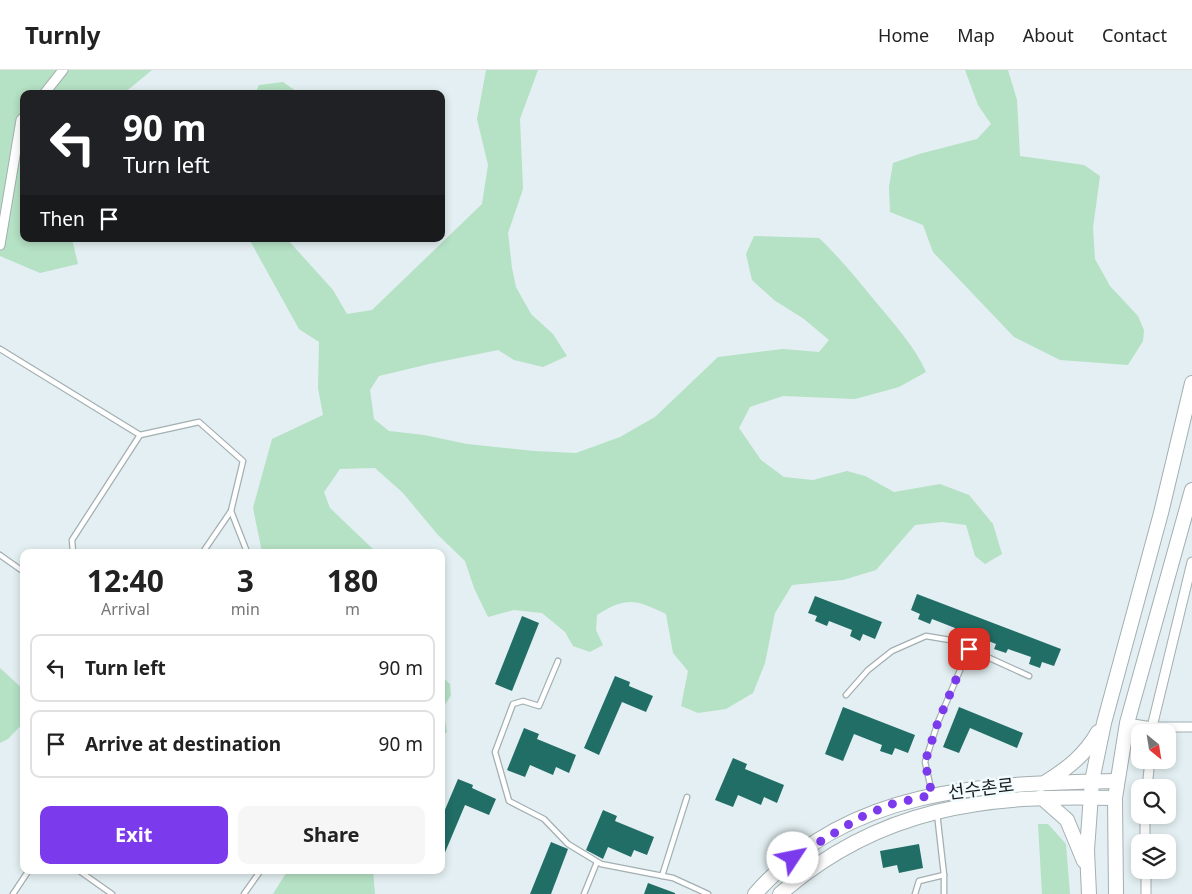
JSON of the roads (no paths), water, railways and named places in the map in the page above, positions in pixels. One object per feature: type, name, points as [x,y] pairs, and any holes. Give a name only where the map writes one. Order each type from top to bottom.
[{"type":"street","points":[[47,90],[64,70]]},
{"type":"street","points":[[0,245],[20,138]]},
{"type":"street","points":[[1089,894],[1088,871],[1092,781],[1104,723],[1161,512],[1192,383]]},
{"type":"street","points":[[1116,894],[1115,798],[1127,723],[1192,490]]},
{"type":"street","points":[[1153,724],[1192,562]]},
{"type":"street","points":[[1044,783],[1072,765],[1091,745],[1104,723]]},
{"type":"street","points":[[1127,723],[1131,724]]},
{"type":"street","points":[[1176,728],[1192,727]]},
{"type":"street","name":"선수촌로","points":[[755,894],[793,858],[829,834],[861,817],[892,804],[932,795],[1011,784],[1117,781]]},
{"type":"street","points":[[932,795],[937,812]]},
{"type":"street","points":[[1041,797],[1068,820],[1088,871]]},
{"type":"street","name":"선수촌로","points":[[780,894],[804,873],[869,834],[898,822],[937,812],[1014,799],[1041,797],[1115,798]]},
{"type":"street","points":[[1146,879],[1146,894]]},
{"type":"lane","points":[[0,349],[140,435],[199,422],[243,461],[231,511],[205,549]]},
{"type":"lane","points":[[73,549],[72,540],[140,435]]},
{"type":"lane","points":[[231,511],[245,549]]},
{"type":"lane","points":[[0,556],[20,569]]},
{"type":"lane","points":[[846,696],[868,670],[892,651],[926,636],[950,640],[1029,676]]},
{"type":"lane","points":[[932,795],[925,762],[938,722],[969,649]]},
{"type":"lane","points":[[558,661],[539,706],[523,700],[513,704],[495,752],[499,772],[509,801],[544,819],[568,844],[597,862],[673,878],[708,894]]},
{"type":"lane","points":[[662,876],[687,797]]},
{"type":"lane","points":[[937,812],[944,875],[944,894]]},
{"type":"lane","points":[[584,894],[597,862]]},
{"type":"lane","points":[[13,894],[26,874]]},
{"type":"lane","points":[[84,874],[112,894]]},
{"type":"lane","points":[[244,894],[258,874]]},
{"type":"lane","points":[[915,894],[919,881],[944,875]]}]
